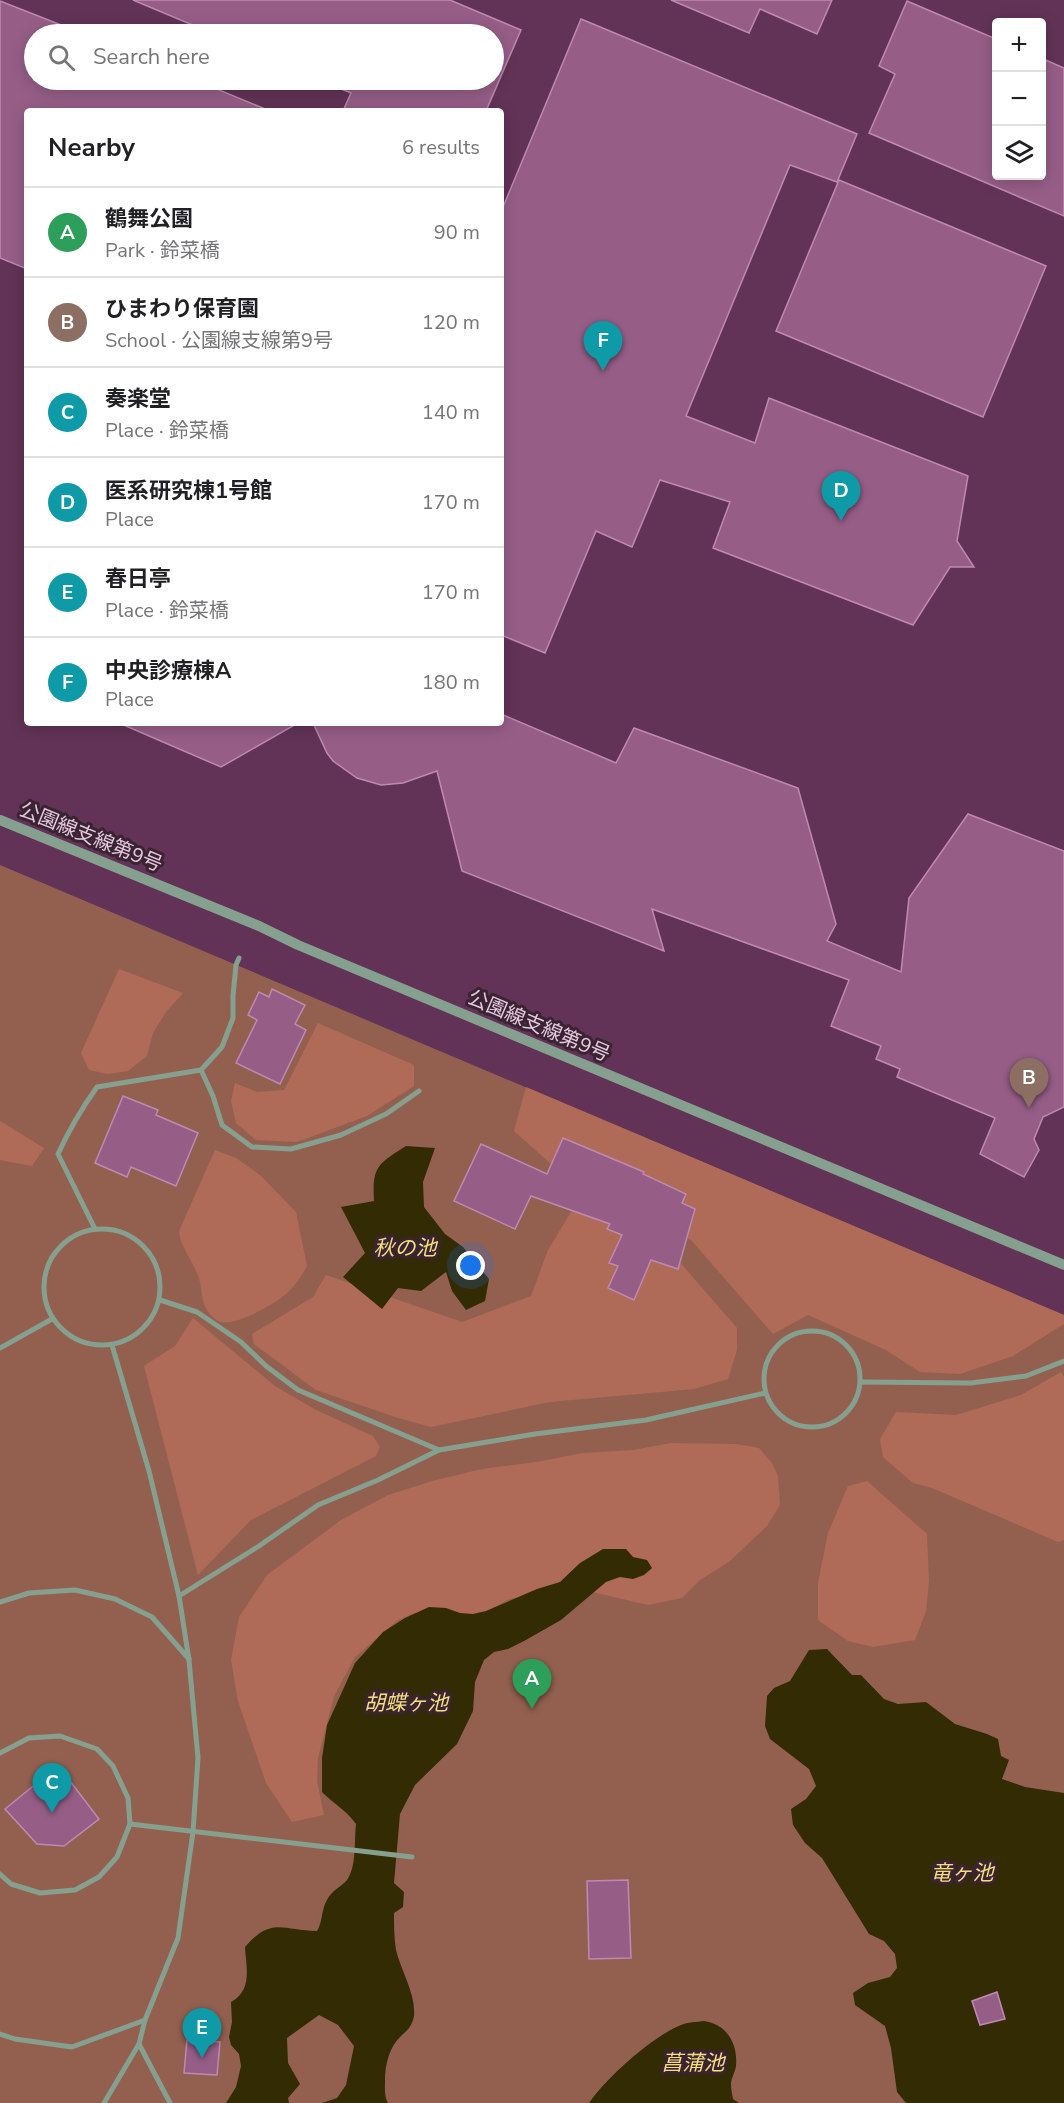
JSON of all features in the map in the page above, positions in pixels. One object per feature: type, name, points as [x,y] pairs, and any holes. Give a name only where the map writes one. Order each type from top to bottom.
[{"type":"street","name":"公園線支線第9号","points":[[0,819],[1064,1264]]},
{"type":"street","points":[[95,1229],[58,1154],[81,1110],[98,1087],[201,1070],[222,1047],[233,1018],[236,965],[239,958]]},
{"type":"street","points":[[201,1070],[213,1096],[222,1125],[252,1147],[291,1149],[341,1135],[386,1114],[419,1091]]},
{"type":"street","points":[[95,1229],[114,1229],[131,1236],[146,1248],[156,1264],[161,1282],[160,1300],[154,1316],[143,1330],[129,1340],[112,1345],[95,1346],[78,1341],[63,1332],[52,1319],[45,1301],[44,1281],[49,1262],[60,1246],[76,1235],[95,1229]]},
{"type":"street","points":[[160,1300],[198,1312],[241,1342],[266,1366],[298,1390],[439,1450]]},
{"type":"street","points":[[0,1348],[52,1319]]},
{"type":"street","points":[[814,1331],[828,1334],[842,1341],[852,1353],[858,1367],[860,1382],[856,1398],[847,1412],[821,1426],[807,1427],[793,1424],[771,1406],[765,1393],[763,1378],[766,1363],[785,1339],[798,1333],[814,1331]]},
{"type":"street","points":[[104,2103],[139,2044],[145,2020],[178,1938],[193,1832],[198,1758],[189,1659],[179,1596],[149,1471],[112,1345]]},
{"type":"street","points":[[860,1382],[971,1383],[1026,1376],[1064,1361]]},
{"type":"street","points":[[179,1596],[259,1546],[318,1504],[378,1480],[439,1450],[535,1434],[646,1420],[765,1393]]},
{"type":"street","points":[[0,1602],[29,1593],[75,1590],[115,1599],[152,1617],[189,1659]]},
{"type":"street","points":[[0,1753],[29,1738],[60,1736],[97,1749],[113,1766],[128,1798],[130,1824],[117,1857],[99,1877],[75,1890],[40,1893],[11,1884],[0,1874]]},
{"type":"street","points":[[130,1824],[412,1857]]},
{"type":"street","points":[[0,2034],[15,2039],[72,2047],[145,2020]]},
{"type":"street","points":[[139,2044],[170,2103]]},
{"type":"shaded area","points":[[0,865],[1064,1315],[1064,2103],[0,2103]]},
{"type":"shaded area","points":[[119,969],[183,993],[166,1012],[153,1033],[147,1056],[128,1071],[108,1074],[89,1070],[81,1053]]},
{"type":"shaded area","points":[[318,1023],[414,1065],[414,1086],[367,1116],[297,1142],[256,1140],[236,1123],[231,1101],[235,1083],[257,1092],[284,1090]]},
{"type":"shaded area","points":[[526,1087],[1064,1315],[1064,1324],[1013,1356],[960,1374],[920,1372],[886,1350],[808,1315],[773,1334],[691,1240],[618,1192],[551,1164],[514,1131]]},
{"type":"shaded area","points":[[0,1121],[44,1148],[32,1166],[0,1160]]},
{"type":"shaded area","points":[[215,1150],[236,1158],[260,1175],[296,1212],[307,1266],[295,1284],[281,1298],[248,1316],[229,1322],[221,1322],[209,1313],[195,1268],[181,1242],[179,1231]]},
{"type":"shaded area","points":[[577,1202],[665,1245],[737,1328],[737,1350],[728,1379],[694,1389],[550,1402],[431,1427],[316,1390],[254,1344],[252,1334],[313,1297],[326,1275],[462,1322],[531,1296],[548,1250]]},
{"type":"shaded area","points":[[193,1318],[275,1386],[314,1409],[373,1436],[380,1447],[376,1456],[251,1520],[198,1575],[144,1366],[175,1346]]},
{"type":"shaded area","points":[[1061,1372],[1064,1377],[1064,1540],[1058,1542],[932,1488],[913,1483],[883,1457],[880,1439],[896,1412],[956,1415],[1021,1395]]},
{"type":"shaded area","points":[[671,1443],[736,1444],[759,1448],[772,1463],[778,1476],[780,1505],[767,1526],[730,1561],[700,1580],[682,1598],[648,1605],[592,1592],[561,1590],[509,1599],[475,1618],[414,1613],[398,1620],[355,1657],[334,1696],[318,1758],[317,1781],[324,1815],[292,1822],[266,1783],[238,1701],[231,1660],[239,1617],[267,1575],[341,1520],[388,1495],[482,1469],[583,1453],[633,1450]]},
{"type":"shaded area","points":[[867,1481],[927,1534],[929,1581],[926,1611],[915,1640],[873,1647],[848,1641],[818,1620],[818,1583],[828,1533],[848,1486]]},
{"type":"water","name":"秋の池","points":[[406,1146],[435,1148],[423,1182],[424,1207],[445,1234],[463,1247],[489,1279],[485,1301],[466,1310],[452,1291],[446,1272],[421,1291],[398,1288],[382,1309],[343,1277],[365,1253],[341,1207],[374,1201],[374,1180],[379,1167]]},
{"type":"water","name":"胡蝶ヶ池","points":[[603,1549],[626,1549],[633,1557],[647,1560],[652,1568],[644,1575],[633,1579],[620,1577],[606,1582],[561,1620],[508,1649],[494,1652],[484,1660],[475,1682],[473,1711],[457,1744],[415,1785],[400,1814],[394,1883],[404,1892],[403,1907],[394,1913],[394,1936],[398,1958],[413,1999],[414,2016],[410,2027],[394,2045],[389,2056],[385,2087],[388,2103],[322,2103],[337,2098],[346,2085],[354,2046],[338,2025],[319,2015],[287,2038],[288,2063],[300,2084],[288,2098],[289,2103],[226,2103],[236,2087],[241,2066],[239,2054],[231,2045],[229,2037],[232,2022],[231,2002],[243,1991],[247,1978],[245,1947],[254,1937],[271,1928],[317,1931],[327,1900],[347,1880],[352,1868],[356,1824],[322,1792],[322,1758],[327,1725],[355,1663],[383,1632],[405,1618],[429,1607],[473,1614],[486,1611],[537,1589],[560,1582],[580,1563]]},
{"type":"water","name":"竜ヶ池","points":[[827,1649],[852,1675],[861,1675],[884,1699],[898,1704],[926,1702],[955,1724],[998,1739],[1001,1756],[1009,1760],[1002,1779],[1025,1787],[1064,1793],[1064,2103],[906,2103],[897,2092],[891,2048],[885,2026],[855,2005],[853,1993],[868,1983],[890,1977],[897,1968],[895,1954],[884,1941],[869,1934],[822,1858],[805,1843],[793,1825],[791,1809],[806,1799],[816,1786],[809,1769],[770,1739],[765,1726],[767,1696],[774,1688],[790,1681],[809,1650]]},
{"type":"water","name":"菖蒲池","points":[[704,2021],[719,2026],[733,2043],[736,2066],[731,2088],[733,2099],[739,2103],[589,2103],[618,2070],[657,2038],[681,2025]]},
{"type":"building","points":[[133,0],[450,0],[521,30],[504,69],[504,24],[190,24]]},
{"type":"building","points":[[671,0],[832,0],[817,34],[760,9],[749,33]]},
{"type":"building","points":[[0,1],[59,24],[24,24],[24,90],[219,90],[263,108],[24,108],[24,268],[0,258]]},
{"type":"building","points":[[907,1],[992,37],[992,180],[1046,180],[1046,60],[1064,68],[1064,216],[869,133],[895,74],[879,66]]},
{"type":"building","points":[[581,19],[857,134],[837,182],[790,165],[686,416],[755,443],[769,398],[968,476],[957,541],[974,567],[950,567],[913,625],[713,548],[730,502],[660,480],[632,547],[596,531],[545,653],[504,636],[504,205]]},
{"type":"building","points":[[344,90],[495,90],[487,108],[344,108],[351,93]]},
{"type":"building","points":[[839,180],[1046,266],[983,417],[776,331]]},
{"type":"building","points":[[504,715],[616,763],[634,728],[798,788],[836,924],[827,941],[901,972],[909,898],[968,814],[1064,851],[1064,1107],[1043,1117],[1034,1139],[1039,1150],[1024,1177],[980,1154],[995,1118],[897,1077],[900,1069],[876,1059],[881,1046],[831,1026],[849,980],[652,909],[664,951],[462,871],[437,771],[403,783],[381,785],[357,778],[333,761],[314,726],[504,726]]},
{"type":"building","points":[[126,726],[293,726],[221,767]]},
{"type":"building","points":[[272,989],[305,1005],[295,1024],[306,1030],[280,1084],[236,1063],[257,1020],[248,1015],[259,992],[269,997]]},
{"type":"building","points":[[123,1096],[158,1110],[156,1115],[198,1133],[176,1186],[131,1167],[127,1177],[95,1163]]},
{"type":"building","points":[[563,1138],[644,1172],[643,1174],[686,1194],[682,1203],[695,1209],[678,1269],[651,1260],[634,1300],[608,1288],[618,1266],[609,1263],[622,1235],[607,1229],[610,1224],[531,1196],[515,1229],[454,1201],[481,1144],[547,1174]]},
{"type":"building","points":[[42,1779],[70,1781],[99,1819],[64,1846],[37,1844],[5,1809]]},
{"type":"building","points":[[628,1880],[631,1958],[589,1959],[587,1881]]},
{"type":"building","points":[[997,1992],[1005,2019],[980,2025],[972,2001]]},
{"type":"building","points":[[187,2040],[220,2042],[217,2075],[184,2073]]},
{"type":"place","name":"中央診療棟A","points":[[603,371]]},
{"type":"place","name":"医系研究棟1号館","points":[[841,521]]},
{"type":"place","name":"ひまわり保育園","points":[[1029,1108]]},
{"type":"place","name":"鶴舞公園","points":[[532,1709]]},
{"type":"place","name":"奏楽堂","points":[[52,1813]]},
{"type":"place","name":"春日亭","points":[[202,2058]]}]
